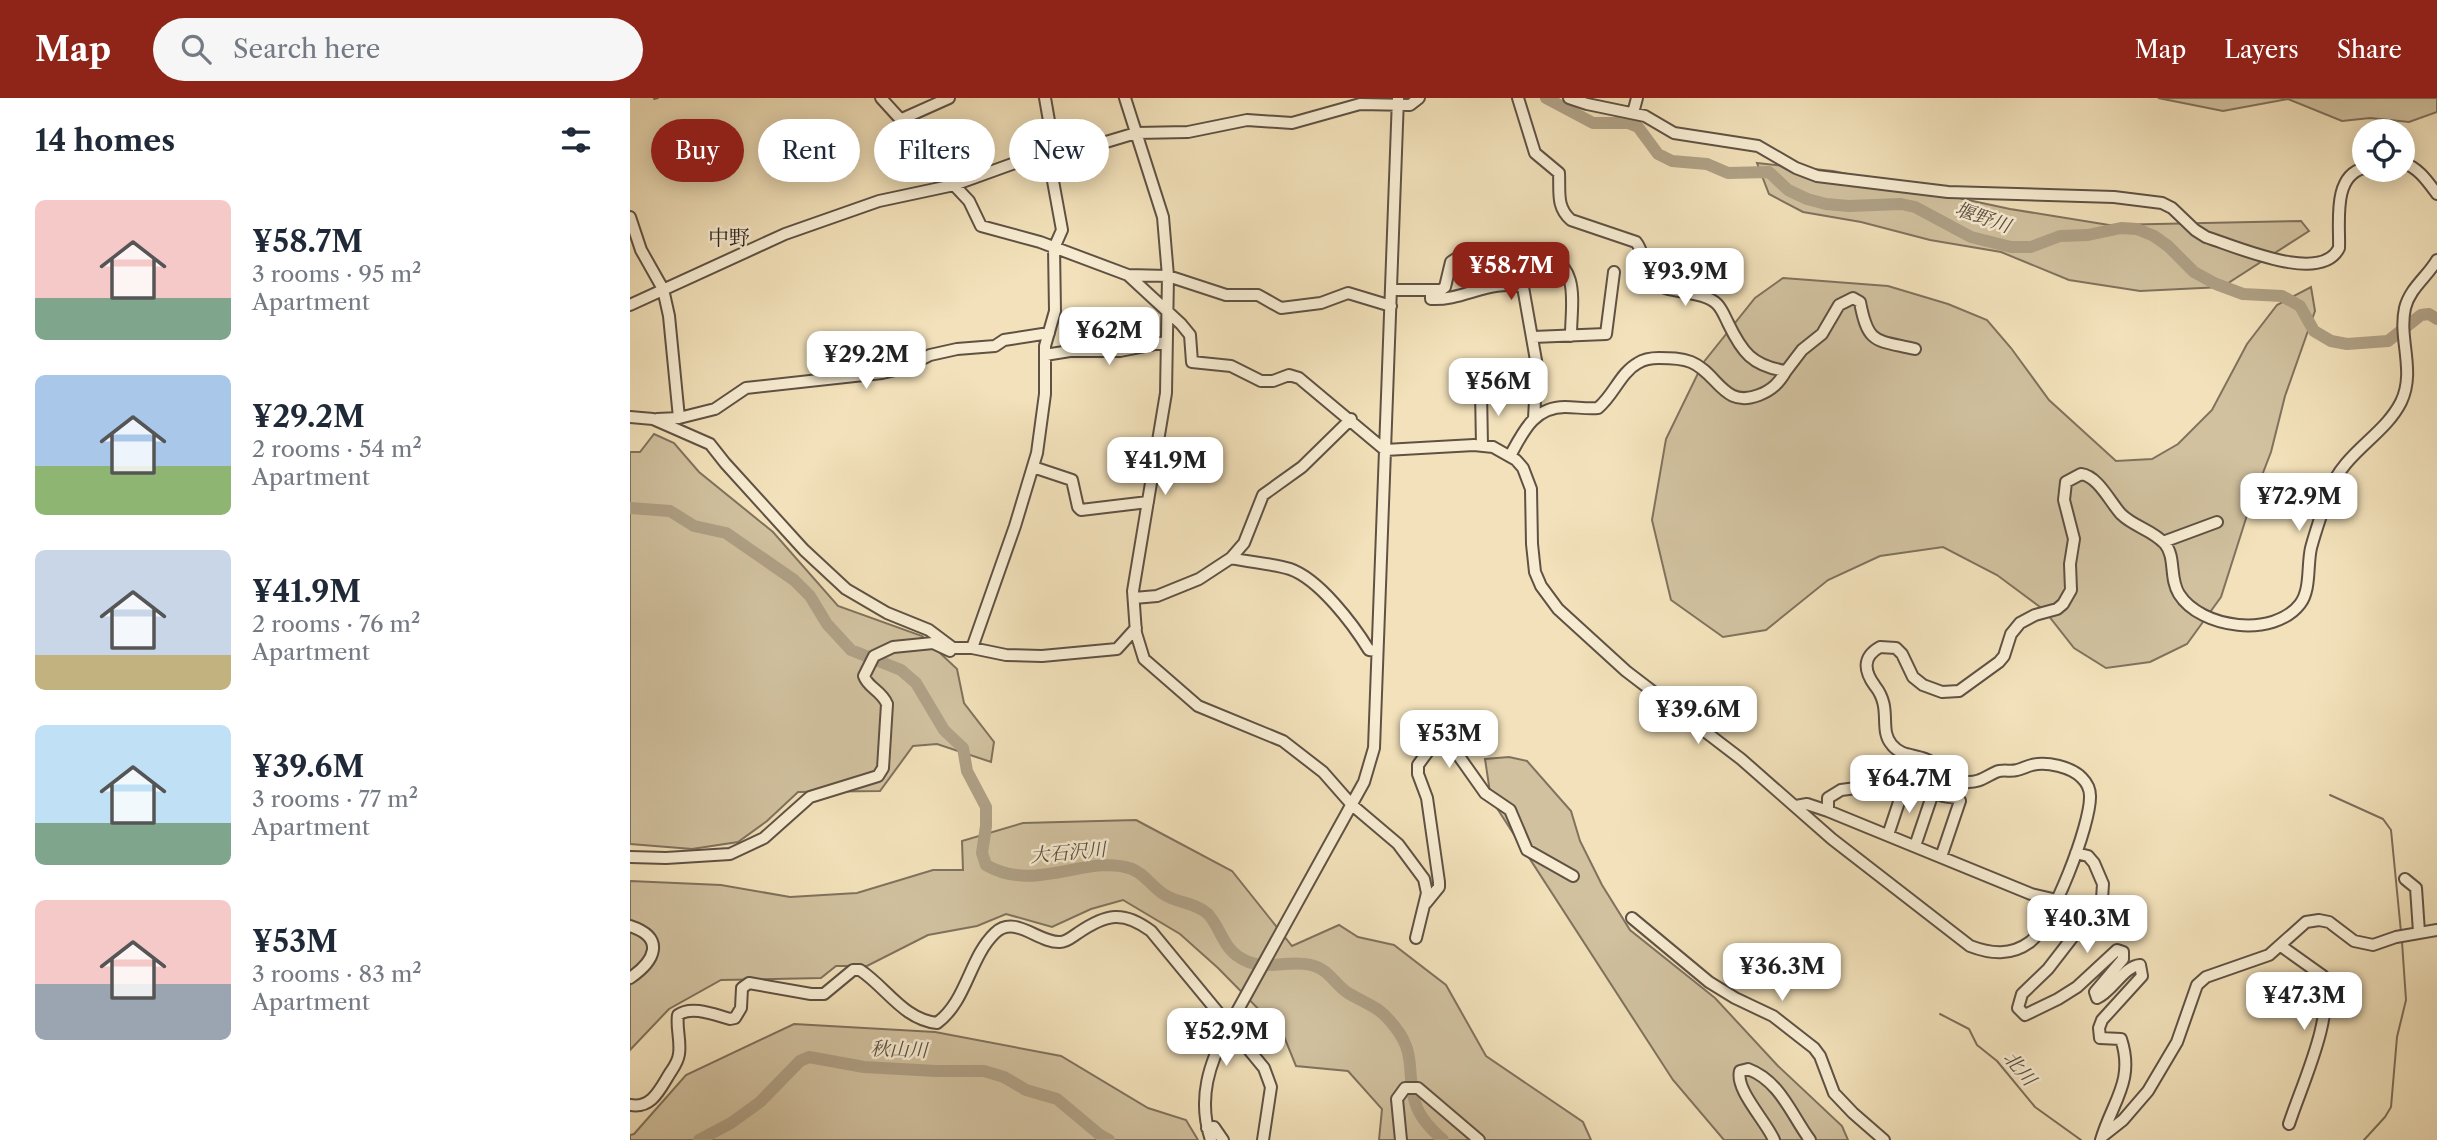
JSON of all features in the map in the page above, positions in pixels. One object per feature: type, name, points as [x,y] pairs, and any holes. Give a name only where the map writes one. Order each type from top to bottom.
[{"type":"street","points":[[881,98],[901,119],[949,98]]},
{"type":"street","points":[[1045,98],[1049,119]]},
{"type":"street","points":[[1125,98],[1163,217],[1167,240],[1166,393],[1134,598],[1136,628],[1144,659],[1198,706],[1283,741],[1323,772],[1352,805],[1398,845],[1424,879],[1427,894],[1416,938]]},
{"type":"street","points":[[1109,140],[1136,132],[1188,132],[1247,120],[1292,123],[1360,104],[1398,102],[1410,105],[1419,98]]},
{"type":"street","points":[[1518,98],[1535,153],[1559,173],[1560,205],[1563,213],[1571,220],[1636,242],[1642,249],[1649,275],[1655,284],[1709,298],[1719,306],[1738,344],[1750,359],[1786,371]]},
{"type":"street","points":[[1569,98],[1645,116],[1674,133],[1758,146],[1806,173],[1817,176],[1948,192],[2101,196],[2162,203],[2172,208],[2206,237],[2288,263],[2317,263],[2328,261],[2335,256],[2339,248],[2341,192],[2352,174]]},
{"type":"street","points":[[1633,113],[1637,98]]},
{"type":"street","points":[[1210,1140],[1204,1097],[1207,1077],[1229,1026],[1364,782],[1374,748],[1398,102]]},
{"type":"street","points":[[630,305],[785,234],[879,201],[954,185],[1009,165]]},
{"type":"street","points":[[2415,168],[2437,194]]},
{"type":"street","points":[[952,182],[970,201],[981,226],[1010,232],[1128,275],[1168,276],[1226,296],[1258,295],[1281,308],[1321,303],[1348,293],[1391,306]]},
{"type":"street","points":[[966,648],[1037,453],[1045,394],[1045,355],[1055,311],[1054,248],[1062,230],[1053,182]]},
{"type":"street","points":[[630,217],[641,250],[663,289],[669,316],[679,418]]},
{"type":"street","points":[[1392,290],[1431,290],[1445,286],[1451,262],[1460,256],[1544,254],[1556,258],[1570,276],[1571,335]]},
{"type":"street","points":[[1128,275],[1190,335],[1192,362],[1231,366],[1261,381],[1273,381],[1289,375],[1299,378],[1385,450],[1482,446],[1493,447],[1510,456],[1522,468],[1531,489],[1533,560],[1538,579],[1551,601],[1569,620],[1626,671],[1741,759],[1832,839],[1970,946],[1985,952],[2002,954],[2031,941],[2057,900],[2084,829],[2090,793],[2084,779],[2057,766],[2036,764],[2019,770],[1999,771],[1982,780],[1968,782],[1924,758],[1902,753],[1889,741],[1886,734],[1884,700],[1867,675],[1866,662],[1873,652],[1880,648],[1896,648],[1918,682],[1932,689],[1952,692],[1966,687],[1999,662],[2004,656],[2011,634],[2020,623],[2035,615],[2057,609],[2071,590],[2070,564],[2074,539],[2063,493],[2066,482],[2075,475],[2087,475],[2128,520],[2164,542],[2171,558],[2173,583],[2180,595],[2197,612],[2229,623],[2264,624],[2276,622],[2295,610],[2303,600],[2311,547],[2338,474],[2350,457],[2394,413],[2405,392],[2408,363],[2404,334],[2405,308],[2413,289],[2437,260]]},
{"type":"street","points":[[1533,337],[1606,334],[1614,272]]},
{"type":"street","points":[[1431,290],[1431,299],[1445,300],[1488,286],[1523,288],[1537,366],[1534,418]]},
{"type":"street","points":[[1510,456],[1534,418],[1552,408],[1598,408],[1638,362],[1649,359],[1679,359],[1693,363],[1731,397],[1742,400],[1769,391],[1779,383],[1802,350],[1822,334],[1839,305],[1853,298],[1860,302],[1868,334],[1877,341],[1915,349]]},
{"type":"street","points":[[630,417],[679,418],[715,409],[746,388],[882,373],[904,368],[930,355],[957,349],[995,346],[1004,340],[1049,333]]},
{"type":"street","points":[[1045,355],[1070,351],[1121,351],[1166,342]]},
{"type":"street","points":[[1481,390],[1482,446]]},
{"type":"street","points":[[653,419],[710,444],[804,550],[846,589],[887,612],[929,630],[953,648],[1042,656],[1117,649],[1136,628]]},
{"type":"street","points":[[1134,598],[1157,596],[1199,579],[1231,558],[1244,543],[1263,495],[1302,467],[1351,419]]},
{"type":"street","points":[[1033,467],[1072,480],[1081,510],[1148,502]]},
{"type":"street","points":[[2164,542],[2217,522]]},
{"type":"street","points":[[1231,558],[1290,569],[1313,582],[1339,609],[1369,650],[1377,651]]},
{"type":"street","points":[[630,857],[730,854],[764,838],[810,797],[878,776],[883,768],[887,704],[883,695],[866,682],[866,671],[874,656],[893,647],[912,644],[933,643],[954,652],[966,648]]},
{"type":"street","points":[[1426,904],[1439,882],[1427,798],[1418,774],[1418,765],[1429,750],[1438,747],[1448,747],[1456,752],[1485,793],[1510,810],[1527,850],[1573,876]]},
{"type":"street","points":[[1828,811],[1828,798],[1838,790],[1877,783],[1917,780],[1922,782],[1933,793],[1942,797],[1958,798],[1960,802],[1941,857]]},
{"type":"street","points":[[1888,835],[1906,781]]},
{"type":"street","points":[[1915,846],[1933,793]]},
{"type":"street","points":[[1796,806],[1807,804],[1828,811],[2031,894],[2057,900]]},
{"type":"street","points":[[2076,853],[2088,856],[2094,863],[2103,884],[2102,899],[2048,969],[2022,994],[2018,1008],[2025,1015],[2059,999],[2077,987],[2117,950],[2123,952],[2123,959],[2095,992],[2097,998],[2108,992],[2132,967],[2140,965],[2142,976],[2102,1020],[2099,1028],[2101,1038],[2121,1039],[2126,1053],[2124,1083],[2101,1138]]},
{"type":"street","points":[[2405,879],[2416,888],[2419,932]]},
{"type":"street","points":[[630,1105],[638,1107],[656,1096],[677,1062],[678,1015],[684,1011],[698,1011],[730,1019],[740,1013],[742,988],[750,983],[824,995],[853,970],[867,975],[912,1016],[937,1023],[960,996],[989,940],[997,931],[1015,926],[1052,942],[1063,943],[1106,917],[1121,917],[1137,920],[1151,931],[1264,1068],[1270,1079],[1270,1094],[1263,1140]]},
{"type":"street","points":[[1632,918],[1709,982],[1773,1016],[1814,1048],[1835,1093],[1853,1114],[1884,1140]]},
{"type":"street","points":[[2101,1138],[2123,1120],[2148,1091],[2177,1042],[2197,985],[2206,977],[2269,956],[2306,922],[2329,922],[2354,941],[2373,945],[2419,932],[2437,930]]},
{"type":"street","points":[[630,926],[650,935],[653,943],[651,957],[630,978]]},
{"type":"street","points":[[2281,946],[2323,976],[2327,1000],[2319,1035],[2288,1124]]},
{"type":"street","points":[[1774,1140],[1739,1084],[1740,1071],[1748,1069],[1766,1079],[1780,1093],[1810,1140]]},
{"type":"street","points":[[1401,1140],[1397,1099],[1409,1087],[1418,1088],[1479,1140]]},
{"type":"street","points":[[1207,1128],[1214,1127],[1223,1140]]},
{"type":"shaded area","points":[[2158,98],[2437,98],[2437,112],[2415,120],[2370,118],[2342,121],[2288,99],[2223,111]]},
{"type":"shaded area","points":[[1757,163],[1833,171],[2010,209],[2109,225],[2301,221],[2309,231],[2222,287],[2140,291],[2069,280],[2001,252],[1930,240],[1861,222],[1803,212],[1769,194]]},
{"type":"shaded area","points":[[1783,278],[1888,286],[1948,304],[1987,320],[2049,400],[2116,461],[2152,459],[2178,444],[2212,410],[2247,344],[2277,305],[2311,287],[2315,311],[2285,396],[2271,452],[2249,509],[2221,597],[2187,644],[2150,662],[2106,668],[2074,648],[2044,610],[1997,575],[1943,547],[1880,556],[1828,580],[1766,630],[1723,637],[1671,600],[1652,520],[1666,439],[1703,363],[1755,298]]},
{"type":"shaded area","points":[[654,434],[674,443],[699,472],[773,532],[838,606],[922,636],[957,669],[964,703],[994,742],[991,762],[937,744],[913,746],[880,791],[798,792],[767,821],[738,842],[692,849],[630,844],[630,452],[640,452]]},
{"type":"shaded area","points":[[1509,757],[1527,761],[1571,811],[1580,841],[1602,885],[1630,930],[1715,998],[1778,1066],[1842,1126],[1848,1140],[1724,1140],[1673,1080],[1491,799],[1485,759]]},
{"type":"shaded area","points":[[1136,820],[1232,871],[1292,946],[1339,925],[1358,937],[1394,945],[1446,985],[1486,1056],[1583,1122],[1591,1140],[1379,1140],[1382,1109],[1348,1071],[1296,1066],[1283,1034],[1218,968],[1180,934],[1123,900],[1091,909],[1052,927],[1006,914],[977,926],[928,935],[867,966],[836,966],[821,978],[721,980],[669,1009],[630,1050],[630,881],[721,885],[790,897],[857,893],[933,870],[963,870],[962,841],[1023,823]]},
{"type":"shaded area","points":[[794,1024],[935,1032],[1061,1056],[1148,1108],[1186,1120],[1198,1140],[630,1140],[630,1135],[634,1134],[686,1075]]},
{"type":"waterway","points":[[654,99],[658,98]]},
{"type":"waterway","name":"堰野川","points":[[1546,98],[1593,123],[1628,123],[1638,127],[1658,154],[1672,161],[1707,164],[1728,173],[1769,172],[1788,190],[1826,204],[1901,204],[1915,207],[1971,237],[2011,247],[2031,247],[2060,236],[2088,235],[2121,228],[2137,229],[2154,236],[2194,272],[2216,284],[2243,294],[2282,296],[2300,306],[2314,331],[2331,341],[2347,344],[2388,341],[2421,315],[2429,314],[2437,319]]},
{"type":"waterway","name":"大石沢川","points":[[630,508],[670,511],[694,526],[726,533],[794,580],[810,596],[827,624],[851,650],[901,670],[916,683],[944,730],[963,748],[967,771],[986,807],[982,853],[986,865],[1005,873],[1023,876],[1098,866],[1115,865],[1132,869],[1165,895],[1208,914],[1229,948],[1248,962],[1266,965],[1311,965],[1327,973],[1348,993],[1378,1010],[1402,1037],[1409,1055],[1412,1091],[1419,1113],[1443,1140]]},
{"type":"waterway","points":[[2330,795],[2383,819],[2391,830],[2401,932]]},
{"type":"waterway","points":[[2364,1140],[2391,1107],[2397,1037],[2406,1000],[2402,942]]},
{"type":"waterway","name":"北川","points":[[1940,1014],[1969,1029],[1977,1045],[1997,1061],[2035,1107],[2081,1140]]},
{"type":"waterway","name":"秋山川","points":[[699,1140],[731,1123],[760,1102],[800,1061],[809,1057],[864,1067],[984,1071],[1004,1077],[1026,1090],[1057,1099],[1109,1140]]},
{"type":"district","name":"中野","points":[[729,238]]}]
